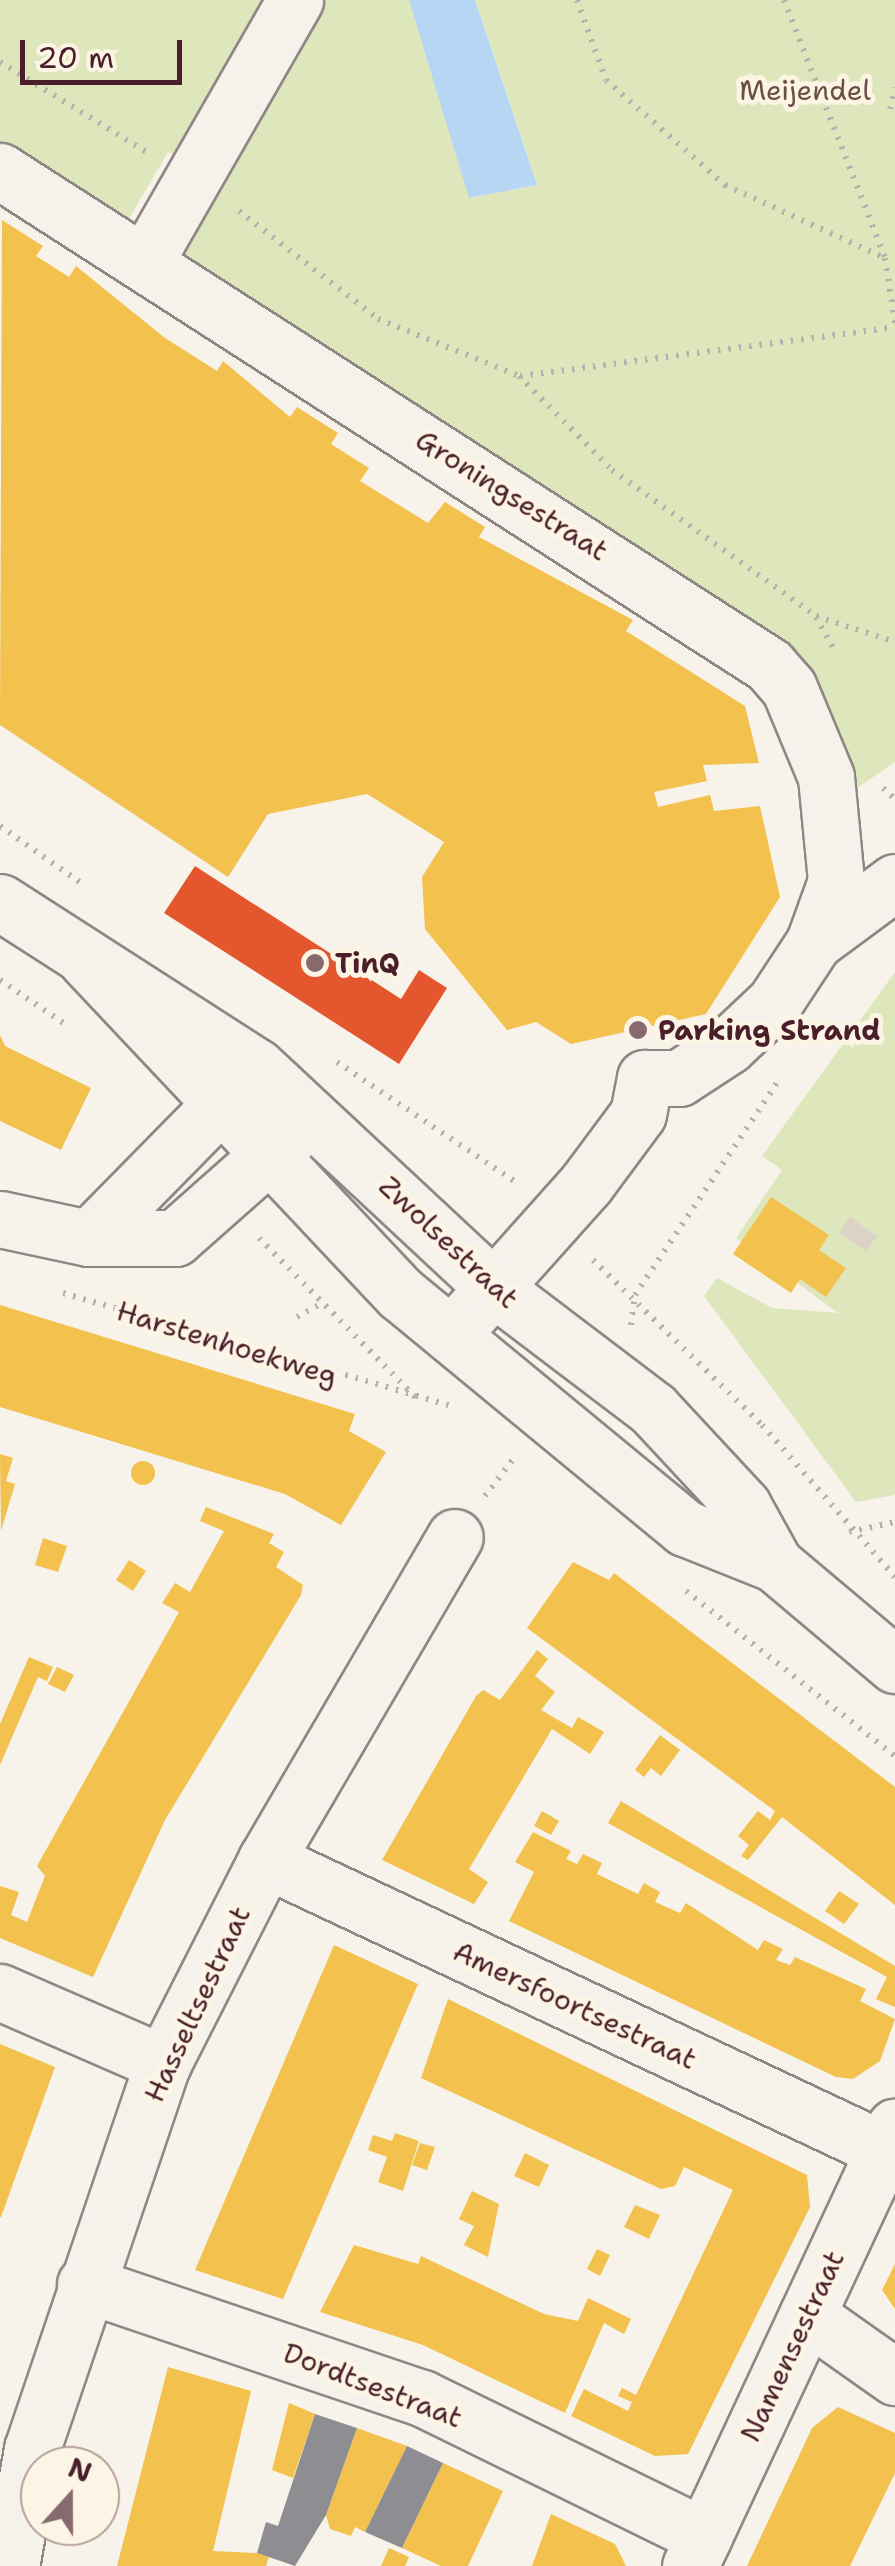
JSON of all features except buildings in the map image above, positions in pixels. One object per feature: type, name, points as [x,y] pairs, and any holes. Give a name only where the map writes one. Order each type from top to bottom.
[{"type":"street","points":[[145,262],[295,0]]},
{"type":"street","name":"Groningsestraat","points":[[0,171],[769,664],[790,688],[826,777],[836,881],[814,942]]},
{"type":"street","points":[[451,1335],[494,1289],[638,1114],[645,1078],[679,1078],[728,1046],[774,1003],[814,942],[895,882]]},
{"type":"street","name":"Zwolsestraat","points":[[0,902],[257,1067],[494,1289],[652,1410],[743,1506],[775,1564]]},
{"type":"street","name":"Zwolsestraat","points":[[86,960],[268,1158],[451,1335],[685,1528],[775,1564],[895,1665]]},
{"type":"street","points":[[88,1238],[257,1067]]},
{"type":"street","points":[[0,1219],[88,1238],[174,1238],[313,1116]]},
{"type":"street","name":"Hasseltsestraat","points":[[11,2566],[16,2447],[86,2284],[163,2063],[266,1860],[455,1537]]},
{"type":"street","name":"Amersfoortsestraat","points":[[266,1860],[890,2138]]},
{"type":"street","points":[[0,1992],[163,2063]]},
{"type":"street","name":"Namensestraat","points":[[697,2551],[890,2138]]},
{"type":"street","name":"Dordtsestraat","points":[[86,2284],[422,2398],[697,2551]]},
{"type":"street","points":[[807,2315],[895,2377]]},
{"type":"path","points":[[578,0],[606,80],[726,185],[885,258]]},
{"type":"path","points":[[519,376],[895,325],[885,258],[784,0]]},
{"type":"path","points":[[0,62],[190,180],[378,319],[519,376],[612,470],[816,616],[895,642]]},
{"type":"path","points":[[890,110],[895,88]]},
{"type":"path","points":[[788,1067],[636,1295],[762,1424],[849,1532],[894,1575]]},
{"type":"path","points":[[211,1209],[254,1234],[420,1402]]},
{"type":"path","name":"Harstenhoekweg","points":[[57,1292],[420,1402],[456,1406]]},
{"type":"path","points":[[297,1317],[322,1303]]},
{"type":"path","points":[[515,1456],[526,1465]]},
{"type":"path","points":[[849,1532],[895,1522]]},
{"type":"path","points":[[681,1587],[895,1756]]},
{"type":"green space","name":"Meijendel","points":[[0,0],[409,0],[470,198],[537,185],[475,0],[895,0],[895,762],[850,793],[807,679],[173,250],[217,185],[168,152],[127,222],[0,143]]},
{"type":"green space","points":[[895,972],[895,1495],[856,1502],[704,1296],[717,1278],[772,1308],[838,1313],[736,1238],[782,1170],[762,1156]]},
{"type":"water","points":[[409,0],[475,0],[537,185],[469,198]]},
{"type":"place","name":"TinQ","points":[[315,963]]},
{"type":"place","name":"Parking Strand","points":[[638,1030]]}]
